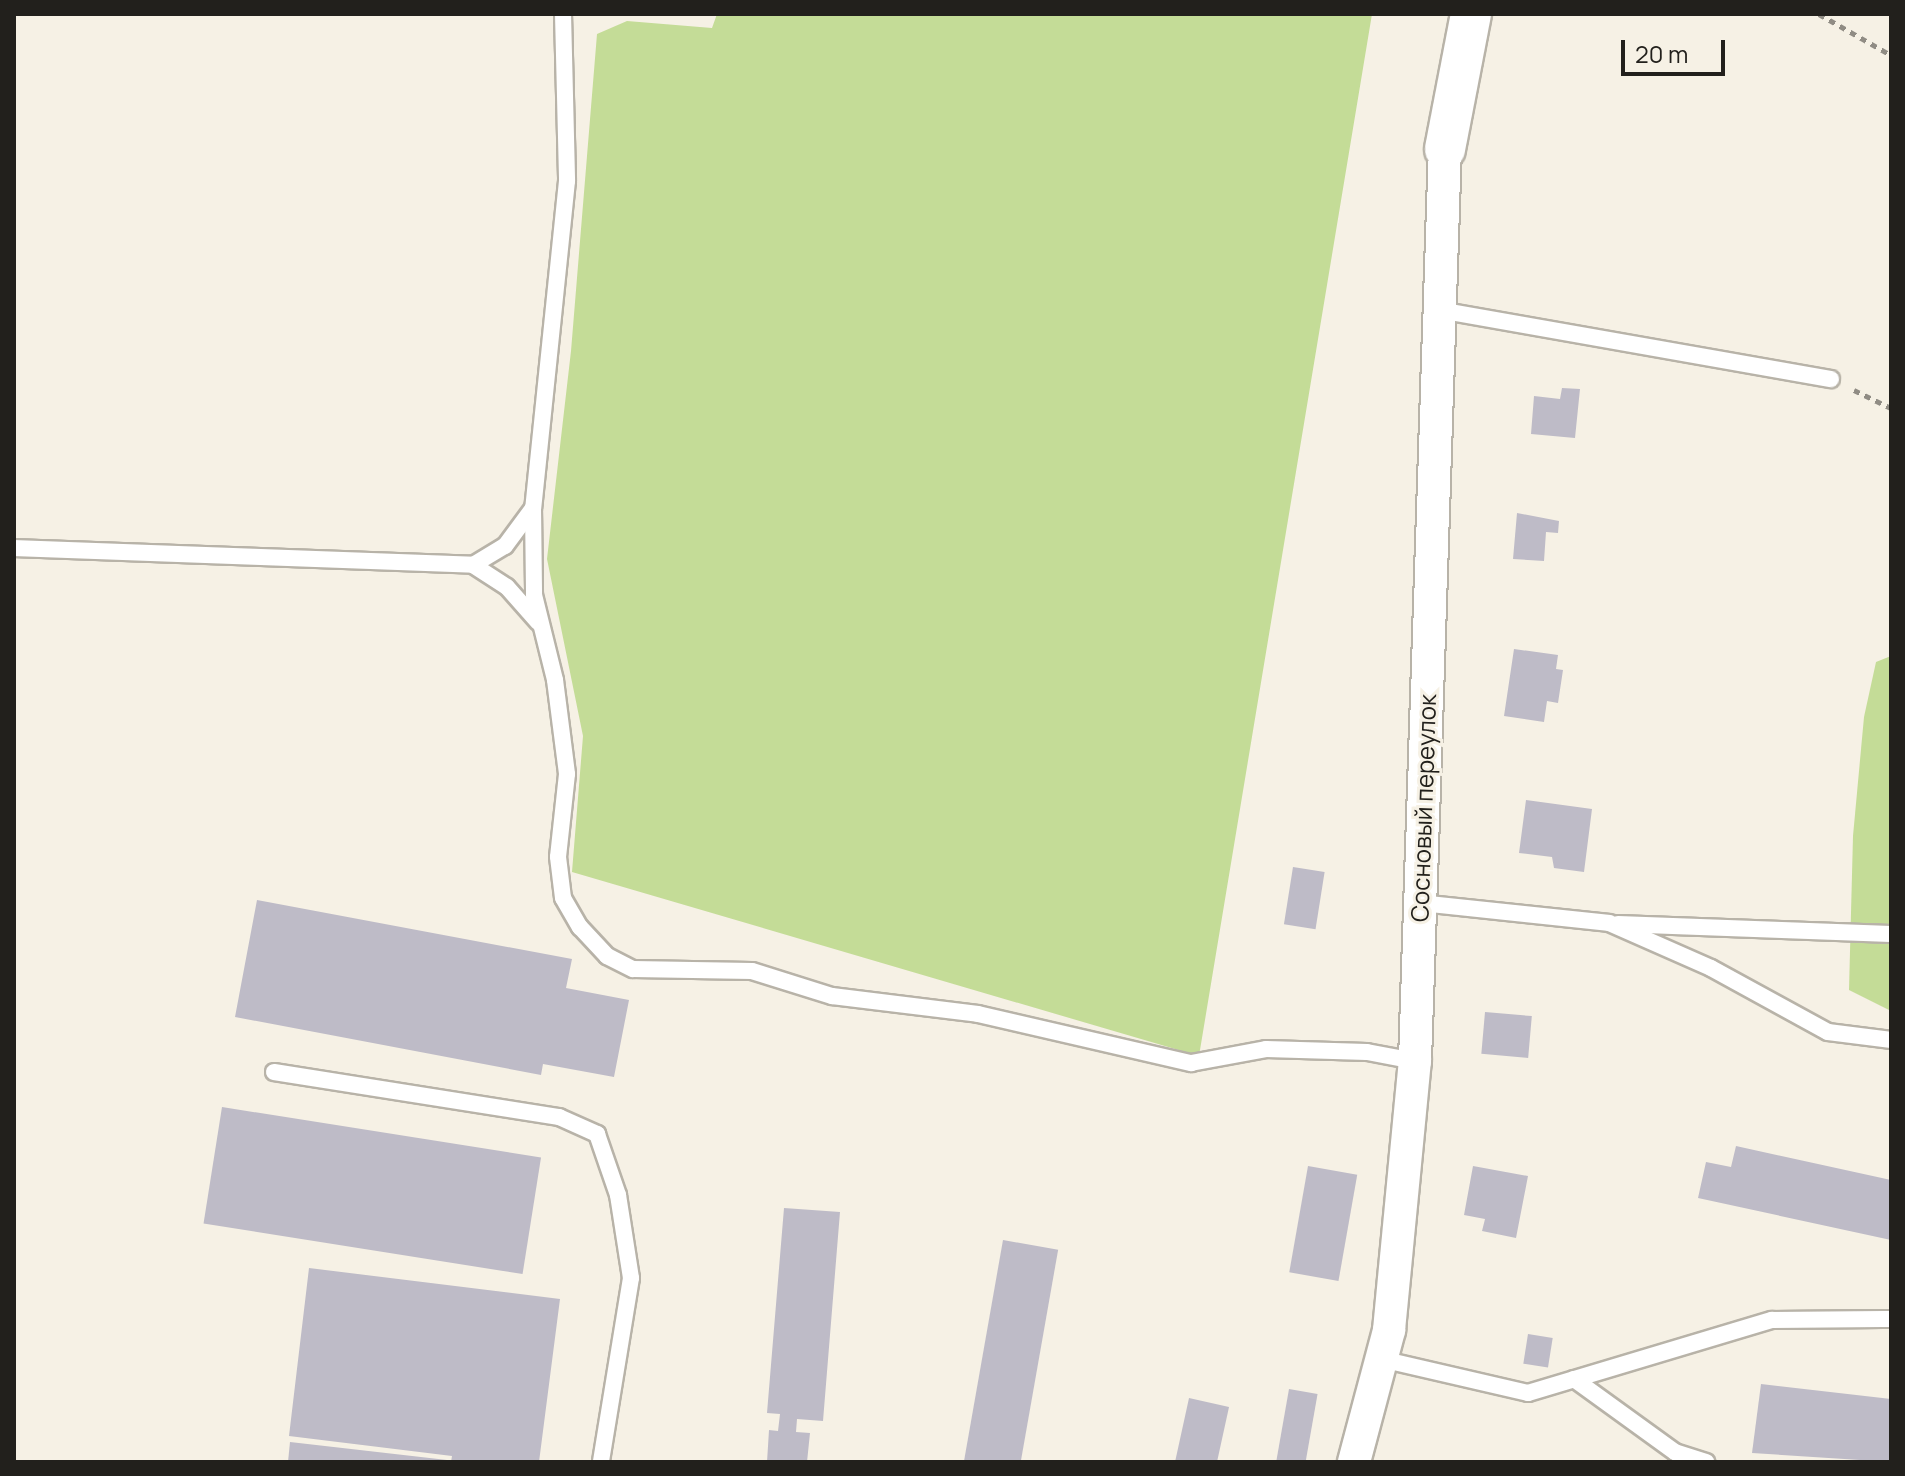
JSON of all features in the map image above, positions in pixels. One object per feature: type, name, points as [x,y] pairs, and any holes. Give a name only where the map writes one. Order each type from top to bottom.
[{"type":"street","points":[[1445,149],[1471,14]]},
{"type":"street","name":"Сосновый переулок","points":[[1354,1462],[1389,1330],[1415,1061],[1445,149]]},
{"type":"lane","points":[[563,14],[567,181],[533,508],[534,595],[555,680],[567,774],[558,857],[563,898],[580,927],[620,962],[633,969],[752,971],[832,996],[978,1014],[1191,1063],[1266,1049],[1367,1052],[1415,1061]]},
{"type":"lane","points":[[1439,310],[1831,379]]},
{"type":"lane","points":[[473,565],[505,546],[533,508]]},
{"type":"lane","points":[[14,548],[473,565],[507,587],[542,627]]},
{"type":"lane","points":[[1420,903],[1609,923],[1891,934]]},
{"type":"lane","points":[[1609,923],[1711,968],[1828,1032],[1891,1040]]},
{"type":"lane","points":[[274,1072],[559,1117],[597,1134],[618,1195],[631,1278],[601,1462]]},
{"type":"lane","points":[[1381,1359],[1528,1393],[1772,1320],[1891,1319]]},
{"type":"lane","points":[[1574,1379],[1675,1452],[1706,1462]]},
{"type":"path","points":[[1819,14],[1891,55]]},
{"type":"path","points":[[1831,379],[1891,408]]},
{"type":"green space","points":[[717,14],[1372,14],[1199,1056],[572,872],[583,736],[547,559],[571,351],[597,34],[627,21],[712,28]]},
{"type":"green space","points":[[1891,656],[1891,1011],[1849,990],[1853,836],[1864,717],[1876,662]]},
{"type":"building","points":[[1562,388],[1580,389],[1575,438],[1531,434],[1534,396],[1560,399]]},
{"type":"building","points":[[1517,513],[1559,521],[1558,533],[1546,532],[1544,561],[1513,559]]},
{"type":"building","points":[[1514,649],[1558,655],[1556,669],[1563,670],[1558,703],[1547,701],[1544,722],[1504,716]]},
{"type":"building","points":[[1526,800],[1592,809],[1584,872],[1554,868],[1552,857],[1519,853]]},
{"type":"building","points":[[1293,867],[1325,872],[1316,929],[1284,924]]},
{"type":"building","points":[[257,900],[572,959],[566,988],[629,1000],[614,1077],[543,1064],[541,1075],[235,1017]]},
{"type":"building","points":[[1485,1012],[1532,1016],[1528,1058],[1481,1054]]},
{"type":"building","points":[[222,1107],[541,1158],[523,1274],[204,1224]]},
{"type":"building","points":[[1736,1146],[1891,1180],[1891,1240],[1698,1198],[1706,1162],[1731,1167]]},
{"type":"building","points":[[1308,1166],[1357,1175],[1338,1281],[1289,1272]]},
{"type":"building","points":[[1473,1166],[1528,1176],[1516,1238],[1482,1231],[1485,1219],[1464,1215]]},
{"type":"building","points":[[784,1208],[840,1212],[823,1421],[797,1419],[796,1432],[810,1433],[807,1462],[767,1462],[769,1430],[778,1431],[780,1414],[767,1413]]},
{"type":"building","points":[[1003,1240],[1058,1250],[1021,1462],[964,1462]]},
{"type":"building","points":[[309,1268],[560,1299],[539,1462],[451,1462],[452,1456],[289,1436]]},
{"type":"building","points":[[1528,1334],[1553,1338],[1548,1368],[1523,1364]]},
{"type":"building","points":[[1761,1384],[1891,1399],[1891,1462],[1752,1453]]},
{"type":"building","points":[[1289,1389],[1318,1394],[1306,1462],[1276,1462]]},
{"type":"building","points":[[1189,1398],[1229,1407],[1217,1462],[1175,1462]]},
{"type":"building","points":[[290,1442],[447,1460],[447,1462],[288,1462]]}]
